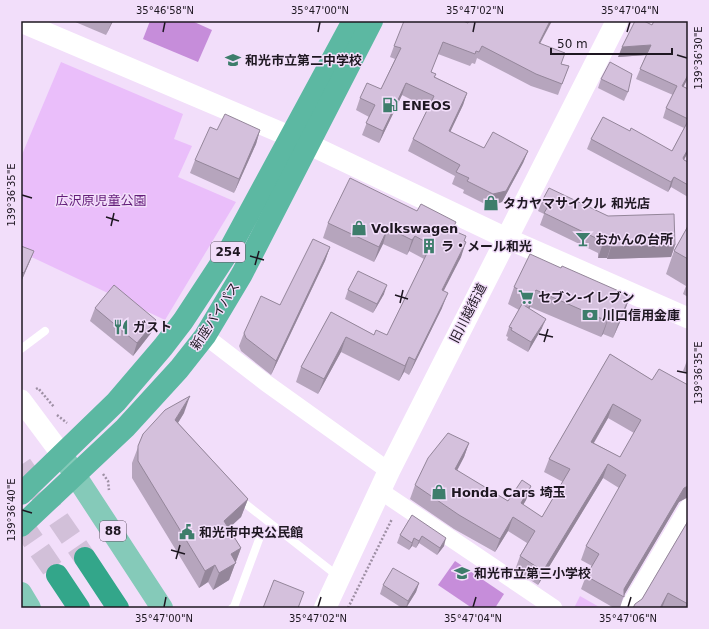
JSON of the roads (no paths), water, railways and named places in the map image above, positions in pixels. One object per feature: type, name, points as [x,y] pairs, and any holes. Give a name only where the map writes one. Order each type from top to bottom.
[{"type":"highway","name":"新座バイパス","points":[[21,526],[76,476],[125,428],[179,369],[205,336],[242,274],[352,21]]},
{"type":"highway","name":"新座バイパス","points":[[21,494],[116,402],[183,321],[299,140],[372,21]]},
{"type":"highway","points":[[86,558],[118,608]]},
{"type":"highway","points":[[57,575],[79,608]]},
{"type":"main road","name":"旧川越街道","points":[[325,608],[379,490],[617,21]]},
{"type":"main road","name":"88","points":[[62,455],[135,564],[162,608]]},
{"type":"main road","points":[[21,594],[30,608]]},
{"type":"street","points":[[21,22],[299,140],[506,238],[688,318]]},
{"type":"street","points":[[205,336],[266,383],[389,471]]},
{"type":"street","points":[[21,400],[62,455]]},
{"type":"street","points":[[379,490],[554,608]]},
{"type":"street","points":[[628,608],[688,507]]},
{"type":"lane","points":[[21,349],[45,330]]},
{"type":"lane","points":[[230,492],[339,578]]},
{"type":"lane","points":[[232,608],[234,607],[261,534]]},
{"type":"tunnel","points":[[21,465],[85,558]]},
{"type":"tunnel","points":[[21,523],[57,575]]},
{"type":"place","name":"和光市立第二中学校","points":[[233,60]]},
{"type":"place","name":"ENEOS","points":[[390,105]]},
{"type":"place","name":"タカヤマサイクル 和光店","points":[[491,203]]},
{"type":"place","name":"Volkswagen","points":[[359,228]]},
{"type":"place","name":"おかんの台所","points":[[583,239]]},
{"type":"place","name":"ラ・メール和光","points":[[429,246]]},
{"type":"place","name":"セブン-イレブン","points":[[526,297]]},
{"type":"place","name":"川口信用金庫","points":[[590,315]]},
{"type":"place","name":"ガスト","points":[[121,327]]},
{"type":"place","name":"Honda Cars 埼玉","points":[[439,492]]},
{"type":"place","name":"和光市中央公民館","points":[[187,532]]},
{"type":"place","name":"和光市立第三小学校","points":[[462,573]]},
{"type":"park label","name":"広沢原児童公園","points":[[101,200]]}]
